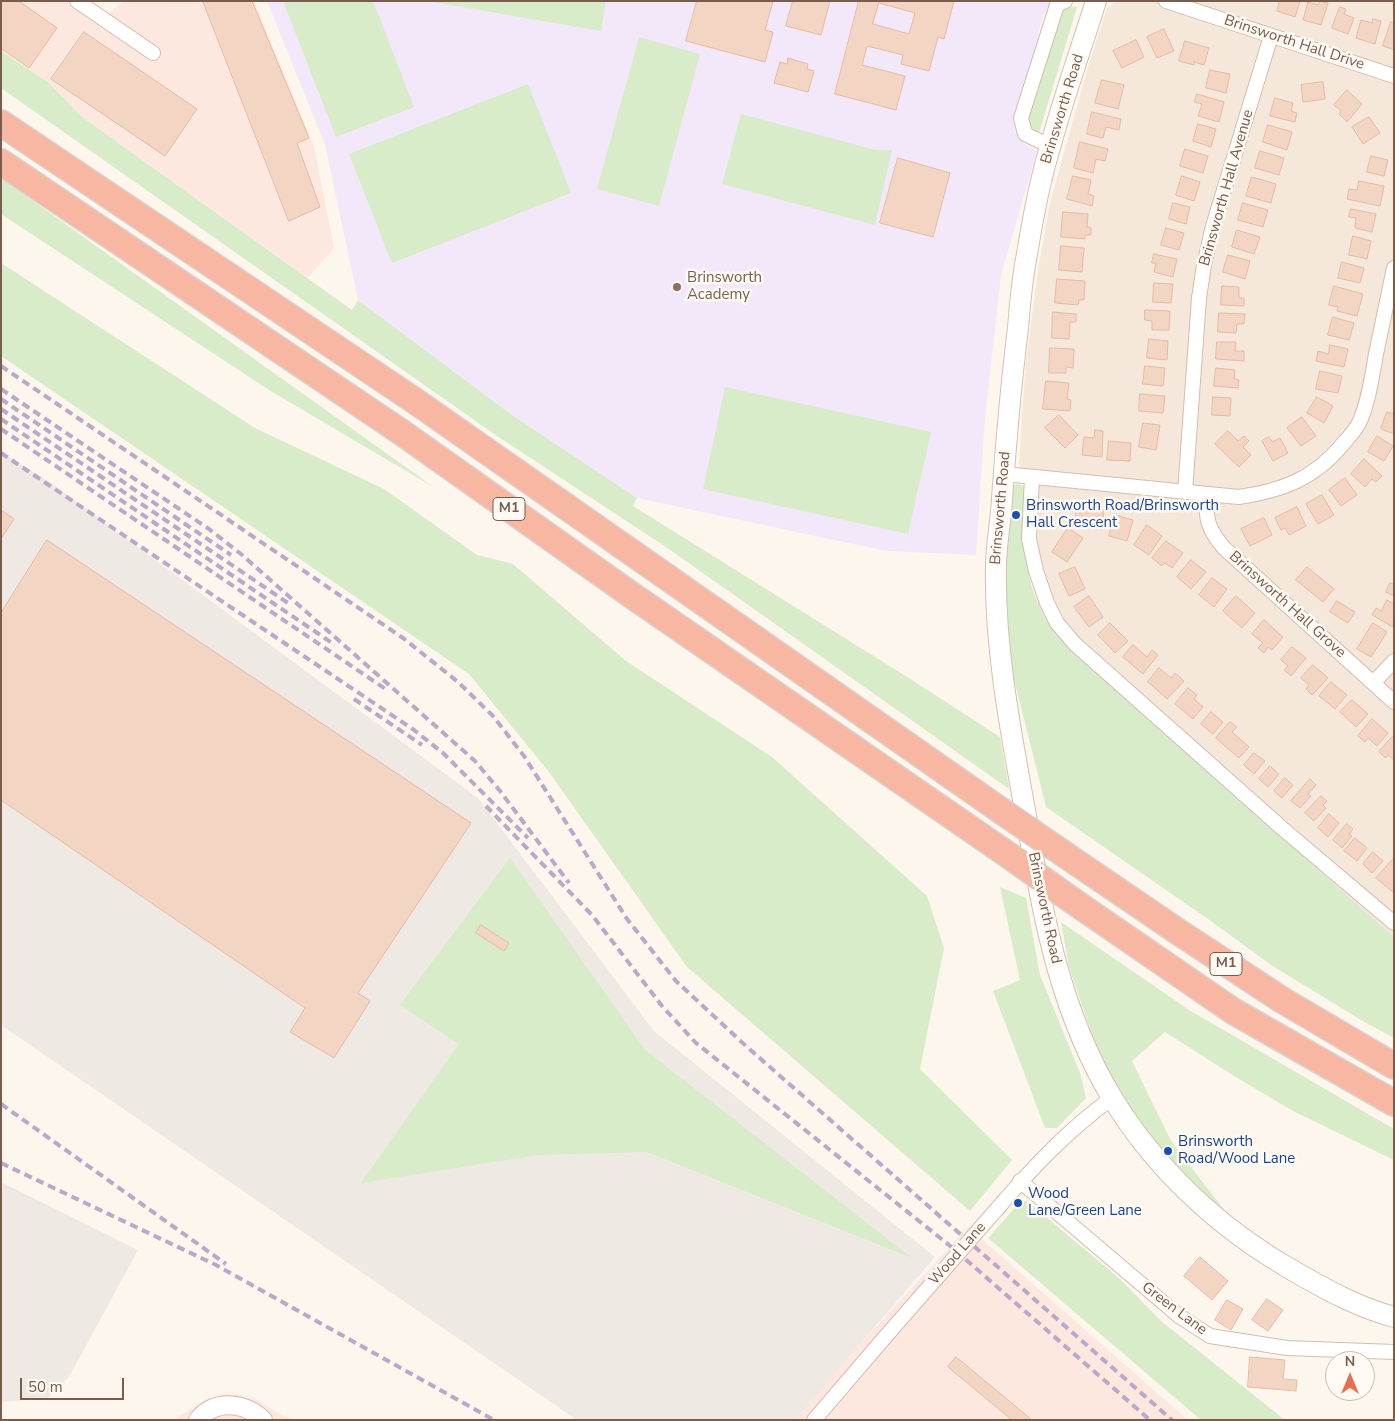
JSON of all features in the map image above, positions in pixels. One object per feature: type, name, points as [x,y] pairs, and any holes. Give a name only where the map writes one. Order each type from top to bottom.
[{"type":"highway","name":"M1","points":[[1,123],[416,401],[1064,854],[1282,1000],[1394,1066]]},
{"type":"highway","name":"M1","points":[[1,162],[408,438],[630,594],[1233,1010],[1394,1104]]},
{"type":"main road","name":"Brinsworth Road","points":[[1096,1],[1050,146],[1026,256],[1009,399],[996,565],[1003,678],[1042,907],[1057,966],[1079,1031],[1094,1065],[1112,1098],[1135,1132],[1163,1166],[1210,1212],[1236,1234],[1267,1255],[1341,1299],[1394,1317]]},
{"type":"street","points":[[77,1],[153,53]]},
{"type":"street","points":[[1050,146],[1025,134],[1021,118],[1057,5],[1065,1]]},
{"type":"street","name":"Brinsworth Hall Drive","points":[[1166,1],[1394,76]]},
{"type":"street","name":"Brinsworth Hall Avenue","points":[[1185,492],[1199,298],[1204,265],[1213,226],[1271,36]]},
{"type":"street","points":[[1004,474],[1239,497],[1260,494],[1298,481],[1320,468],[1352,434],[1359,422],[1371,380],[1394,268]]},
{"type":"street","name":"Brinsworth Road","points":[[1032,477],[1029,539],[1036,570],[1047,603],[1057,623],[1075,644],[1276,822],[1394,923]]},
{"type":"street","name":"Brinsworth Hall Grove","points":[[1206,494],[1206,516],[1213,536],[1394,702]]},
{"type":"street","points":[[1373,683],[1394,661]]},
{"type":"street","name":"Wood Lane","points":[[814,1420],[1049,1150],[1087,1116],[1112,1098]]},
{"type":"street","name":"Green Lane","points":[[1020,1182],[1172,1310],[1210,1336],[1287,1348],[1394,1352]]},
{"type":"street","points":[[198,1420],[212,1408],[225,1405],[239,1405],[251,1410],[264,1419]]},
{"type":"shaded area","points":[[1,1],[81,1],[102,19],[124,1],[254,1],[314,146],[334,248],[308,278],[82,117],[49,83],[1,51]]},
{"type":"shaded area","name":"Brinsworth Academy","points":[[267,1],[1055,1],[1043,15],[1015,128],[1023,143],[1037,151],[1001,275],[985,417],[976,555],[886,551],[637,498],[512,415],[358,300],[325,145]]},
{"type":"shaded area","points":[[1121,1],[1394,1],[1394,937],[1065,644],[1039,607],[1029,573],[1025,544],[1025,489],[1019,463],[1026,360],[1039,264],[1050,203],[1088,67],[1107,8]]},
{"type":"shaded area","points":[[1,452],[51,483],[478,798],[654,1031],[935,1257],[795,1420],[577,1420],[1,1025]]},
{"type":"shaded area","points":[[1,1182],[138,1250],[69,1377],[48,1398],[1,1402]]},
{"type":"shaded area","points":[[968,1227],[1188,1420],[790,1420]]},
{"type":"shaded area","points":[[223,1394],[241,1395],[257,1400],[282,1415],[296,1420],[173,1420],[206,1399]]},
{"type":"green space","points":[[283,1],[373,1],[414,107],[336,137]]},
{"type":"green space","points":[[427,1],[606,1],[601,31]]},
{"type":"green space","points":[[1066,6],[1077,7],[1039,133],[1031,128],[1028,117],[1059,14]]},
{"type":"green space","points":[[639,37],[700,54],[659,206],[597,189]]},
{"type":"green space","points":[[1,51],[49,83],[82,117],[352,310],[358,300],[512,415],[637,498],[633,506],[1000,737],[1009,789],[666,547],[497,436],[1,88]]},
{"type":"green space","points":[[528,84],[571,193],[392,263],[349,154]]},
{"type":"green space","points":[[741,114],[876,150],[892,150],[875,225],[722,184]]},
{"type":"green space","points":[[1,178],[435,488],[269,390],[1,214]]},
{"type":"green space","points":[[1,263],[255,428],[384,489],[477,555],[513,564],[626,661],[772,757],[927,896],[944,948],[920,1069],[1012,1160],[970,1211],[687,967],[549,772],[469,674],[1,356]]},
{"type":"green space","points":[[725,387],[931,432],[908,534],[703,489]]},
{"type":"green space","points":[[1016,484],[1022,485],[1025,489],[1027,563],[1034,592],[1044,616],[1065,644],[1394,937],[1394,1038],[1274,967],[1046,807],[1009,659],[1006,591],[1008,526],[1011,488]]},
{"type":"green space","points":[[510,858],[645,1050],[912,1258],[647,1152],[539,1155],[361,1183],[459,1044],[400,1005]]},
{"type":"green space","points":[[1000,887],[1026,898],[1040,975],[1080,1073],[1086,1098],[1057,1128],[1045,1128],[993,991],[1020,980]]},
{"type":"green space","points":[[1061,922],[1189,1010],[1394,1129],[1394,1160],[1293,1111],[1165,1032],[1132,1061],[1171,1141],[1235,1224],[1196,1189],[1134,1120],[1101,1061],[1069,967]]},
{"type":"green space","points":[[1027,1201],[1120,1279],[1161,1321],[1285,1420],[1201,1420],[988,1238],[1020,1202]]},
{"type":"building","points":[[1,1],[19,1],[57,28],[29,68],[1,48]]},
{"type":"building","points":[[203,1],[252,1],[309,138],[297,143],[320,207],[289,221]]},
{"type":"building","points":[[697,1],[773,1],[765,30],[773,32],[765,62],[686,41]]},
{"type":"building","points":[[793,1],[830,1],[821,35],[786,26]]},
{"type":"building","points":[[859,1],[954,1],[944,39],[938,37],[929,71],[901,64],[903,55],[867,46],[862,65],[905,76],[896,110],[835,94]],"holes":[[[879,3],[915,13],[909,34],[873,24]]]},
{"type":"building","points":[[1280,1],[1300,1],[1295,17],[1277,11]]},
{"type":"building","points":[[1320,1],[1328,3],[1321,25],[1303,20],[1308,2],[1318,5]]},
{"type":"building","points":[[1340,7],[1346,9],[1344,14],[1354,18],[1348,34],[1332,28]]},
{"type":"building","points":[[1373,19],[1381,21],[1375,44],[1356,38],[1361,20],[1372,23]]},
{"type":"building","points":[[1391,22],[1394,23],[1394,50],[1383,46]]},
{"type":"building","points":[[1164,29],[1174,51],[1157,58],[1147,37]]},
{"type":"building","points":[[84,32],[197,109],[165,156],[51,79]]},
{"type":"building","points":[[1136,40],[1144,57],[1122,68],[1113,51]]},
{"type":"building","points":[[1185,41],[1209,48],[1204,65],[1194,62],[1194,65],[1179,61]]},
{"type":"building","points":[[788,58],[808,64],[807,69],[814,71],[808,92],[774,83],[780,62],[787,64]]},
{"type":"building","points":[[1210,70],[1230,74],[1226,93],[1206,88]]},
{"type":"building","points":[[1102,80],[1124,85],[1118,109],[1095,103]]},
{"type":"building","points":[[1323,82],[1325,99],[1303,102],[1301,85]]},
{"type":"building","points":[[1347,90],[1362,104],[1347,122],[1339,114],[1341,111],[1334,105]]},
{"type":"building","points":[[1197,94],[1224,102],[1219,122],[1198,116],[1202,104],[1195,102]]},
{"type":"building","points":[[1275,98],[1293,103],[1291,111],[1297,113],[1295,122],[1270,116]]},
{"type":"building","points":[[1092,112],[1121,119],[1119,130],[1106,127],[1103,138],[1087,134]]},
{"type":"building","points":[[1369,117],[1380,133],[1363,144],[1352,127]]},
{"type":"building","points":[[1198,124],[1216,129],[1211,147],[1193,141]]},
{"type":"building","points":[[1268,125],[1292,132],[1287,150],[1263,142]]},
{"type":"building","points":[[1080,142],[1108,149],[1105,161],[1096,159],[1093,173],[1074,168]]},
{"type":"building","points":[[1185,149],[1208,156],[1203,173],[1180,166]]},
{"type":"building","points":[[1260,151],[1284,158],[1279,175],[1255,168]]},
{"type":"building","points":[[1371,156],[1388,160],[1384,176],[1367,172]]},
{"type":"building","points":[[898,158],[950,173],[933,237],[880,223]]},
{"type":"building","points":[[1073,176],[1091,180],[1088,194],[1094,196],[1092,206],[1067,199]]},
{"type":"building","points":[[1182,176],[1200,182],[1194,201],[1176,195]]},
{"type":"building","points":[[1252,177],[1276,184],[1271,203],[1246,196]]},
{"type":"building","points":[[1359,181],[1384,186],[1380,206],[1347,199],[1349,189],[1357,190]]},
{"type":"building","points":[[1173,203],[1190,207],[1186,224],[1169,219]]},
{"type":"building","points":[[1243,203],[1268,210],[1263,227],[1238,220]]},
{"type":"building","points":[[1351,209],[1376,214],[1372,232],[1355,228],[1356,218],[1349,217]]},
{"type":"building","points":[[1063,212],[1088,214],[1087,227],[1091,228],[1091,235],[1085,235],[1085,239],[1061,237]]},
{"type":"building","points":[[1166,228],[1184,233],[1179,250],[1161,245]]},
{"type":"building","points":[[1237,230],[1260,237],[1254,254],[1232,247]]},
{"type":"building","points":[[1353,236],[1371,241],[1367,259],[1349,255]]},
{"type":"building","points":[[1061,246],[1084,248],[1082,272],[1059,270]]},
{"type":"building","points":[[1154,254],[1177,259],[1173,277],[1154,272],[1156,263],[1152,263]]},
{"type":"building","points":[[1228,255],[1250,261],[1245,279],[1223,272]]},
{"type":"building","points":[[1342,262],[1364,268],[1360,283],[1338,278]]},
{"type":"building","points":[[1057,279],[1085,281],[1084,300],[1079,300],[1078,305],[1055,303]]},
{"type":"building","points":[[1154,283],[1173,284],[1171,303],[1153,302]]},
{"type":"building","points":[[1222,286],[1239,287],[1239,298],[1244,298],[1244,306],[1221,305]]},
{"type":"building","points":[[1334,286],[1363,294],[1357,316],[1337,311],[1338,307],[1329,305]]},
{"type":"building","points":[[1145,310],[1170,311],[1169,330],[1152,330],[1152,321],[1145,320]]},
{"type":"building","points":[[1053,312],[1076,314],[1076,322],[1070,322],[1069,339],[1052,338]]},
{"type":"building","points":[[1219,313],[1245,314],[1244,324],[1237,324],[1236,333],[1218,332]]},
{"type":"building","points":[[1333,317],[1354,323],[1349,340],[1328,335]]},
{"type":"building","points":[[1149,339],[1168,341],[1167,360],[1147,358]]},
{"type":"building","points":[[1217,342],[1236,342],[1235,351],[1244,351],[1244,361],[1216,359]]},
{"type":"building","points":[[1330,345],[1348,349],[1344,367],[1316,361],[1318,351],[1328,354]]},
{"type":"building","points":[[1050,348],[1074,349],[1073,368],[1066,367],[1066,373],[1049,373]]},
{"type":"building","points":[[1145,366],[1165,368],[1163,386],[1143,384]]},
{"type":"building","points":[[1216,368],[1235,370],[1234,379],[1239,380],[1238,388],[1214,386]]},
{"type":"building","points":[[1320,371],[1342,376],[1338,393],[1316,389]]},
{"type":"building","points":[[1046,381],[1069,383],[1067,399],[1071,400],[1070,411],[1043,409]]},
{"type":"building","points":[[1140,394],[1165,396],[1163,413],[1139,411]]},
{"type":"building","points":[[1213,397],[1231,398],[1230,416],[1212,415]]},
{"type":"building","points":[[1317,397],[1333,406],[1324,423],[1307,413]]},
{"type":"building","points":[[1387,412],[1394,414],[1394,434],[1381,429]]},
{"type":"building","points":[[1059,415],[1078,435],[1065,448],[1045,428]]},
{"type":"building","points":[[1302,417],[1316,436],[1301,446],[1287,428]]},
{"type":"building","points":[[1143,423],[1160,425],[1156,450],[1139,447]]},
{"type":"building","points":[[1095,430],[1103,431],[1102,457],[1082,455],[1084,437],[1094,438]]},
{"type":"building","points":[[1228,431],[1238,441],[1244,436],[1249,441],[1243,447],[1251,455],[1239,467],[1215,444]]},
{"type":"building","points":[[1377,436],[1393,446],[1384,461],[1368,452]]},
{"type":"building","points":[[1269,437],[1272,442],[1280,438],[1288,453],[1273,461],[1262,441]]},
{"type":"building","points":[[1109,441],[1131,443],[1130,461],[1107,460]]},
{"type":"building","points":[[1364,459],[1382,476],[1376,482],[1372,479],[1365,487],[1351,474]]},
{"type":"building","points":[[1345,478],[1357,495],[1341,506],[1329,490]]},
{"type":"building","points":[[1322,495],[1334,515],[1318,524],[1306,504]]},
{"type":"building","points":[[1077,507],[1104,510],[1102,529],[1081,527],[1082,521],[1075,520]]},
{"type":"building","points":[[1297,507],[1306,526],[1289,535],[1285,528],[1281,530],[1275,518]]},
{"type":"building","points":[[1,510],[14,519],[1,539]]},
{"type":"building","points":[[1115,515],[1133,520],[1127,541],[1109,536]]},
{"type":"building","points":[[1264,518],[1272,535],[1250,546],[1241,529]]},
{"type":"building","points":[[1147,525],[1162,536],[1149,555],[1134,545]]},
{"type":"building","points":[[1068,528],[1083,538],[1067,562],[1052,552]]},
{"type":"building","points":[[47,540],[471,823],[358,993],[370,1001],[334,1058],[290,1032],[305,1008],[1,800],[1,613]]},
{"type":"building","points":[[1166,541],[1183,553],[1172,568],[1165,563],[1162,566],[1152,558]]},
{"type":"building","points":[[1191,560],[1206,572],[1191,589],[1177,577]]},
{"type":"building","points":[[1075,567],[1085,589],[1069,596],[1059,574]]},
{"type":"building","points":[[1307,567],[1334,589],[1323,602],[1296,580]]},
{"type":"building","points":[[1212,578],[1227,589],[1214,607],[1199,595]]},
{"type":"building","points":[[1390,583],[1394,584],[1394,596],[1386,592]]},
{"type":"building","points":[[1089,596],[1103,617],[1089,627],[1074,607]]},
{"type":"building","points":[[1236,596],[1255,613],[1242,628],[1223,611]]},
{"type":"building","points":[[1387,600],[1394,604],[1393,627],[1372,615],[1376,608],[1381,611]]},
{"type":"building","points":[[1337,601],[1355,612],[1348,623],[1330,612]]},
{"type":"building","points":[[1264,620],[1283,637],[1272,650],[1268,647],[1264,653],[1258,648],[1263,643],[1252,634]]},
{"type":"building","points":[[1110,623],[1128,641],[1115,653],[1098,635]]},
{"type":"building","points":[[1373,623],[1387,632],[1371,657],[1357,649]]},
{"type":"building","points":[[1133,645],[1147,657],[1152,650],[1158,655],[1143,674],[1123,657]]},
{"type":"building","points":[[1292,647],[1306,658],[1291,676],[1284,670],[1288,666],[1281,660]]},
{"type":"building","points":[[1313,665],[1328,678],[1312,695],[1306,689],[1309,685],[1301,678]]},
{"type":"building","points":[[1159,668],[1171,678],[1175,673],[1184,681],[1167,699],[1148,682]]},
{"type":"building","points":[[1331,682],[1347,695],[1335,709],[1319,696]]},
{"type":"building","points":[[1188,688],[1197,695],[1194,699],[1203,707],[1193,719],[1175,704]]},
{"type":"building","points":[[1352,700],[1368,714],[1356,727],[1340,712]]},
{"type":"building","points":[[1211,712],[1223,722],[1213,734],[1201,724]]},
{"type":"building","points":[[1372,719],[1388,733],[1377,746],[1368,738],[1365,742],[1358,736]]},
{"type":"building","points":[[1230,722],[1237,727],[1232,732],[1249,747],[1239,758],[1216,738]]},
{"type":"building","points":[[1393,736],[1394,760],[1388,755],[1386,758],[1379,752]]},
{"type":"building","points":[[1254,753],[1265,761],[1254,774],[1244,765]]},
{"type":"building","points":[[1270,766],[1279,774],[1268,787],[1259,779]]},
{"type":"building","points":[[1285,778],[1293,785],[1282,798],[1274,791]]},
{"type":"building","points":[[1310,779],[1316,785],[1308,794],[1311,796],[1300,808],[1291,801]]},
{"type":"building","points":[[1321,796],[1327,801],[1323,805],[1326,808],[1314,821],[1305,813]]},
{"type":"building","points":[[1329,814],[1339,823],[1328,837],[1318,828]]},
{"type":"building","points":[[1347,824],[1353,829],[1349,834],[1352,836],[1342,848],[1333,840]]},
{"type":"building","points":[[1355,838],[1367,848],[1357,861],[1344,851]]},
{"type":"building","points":[[1373,852],[1383,861],[1372,873],[1363,864]]},
{"type":"building","points":[[1394,858],[1394,893],[1376,878]]},
{"type":"building","points":[[481,925],[509,943],[504,951],[476,933]]},
{"type":"building","points":[[1200,1257],[1228,1281],[1212,1300],[1184,1276]]},
{"type":"building","points":[[1267,1299],[1283,1310],[1268,1331],[1252,1320]]},
{"type":"building","points":[[1227,1300],[1243,1309],[1231,1330],[1215,1320]]},
{"type":"building","points":[[956,1357],[1032,1420],[1012,1420],[948,1367]]},
{"type":"building","points":[[1250,1357],[1285,1360],[1283,1379],[1297,1380],[1296,1391],[1248,1387]]},
{"type":"railway","points":[[1,366],[403,638],[458,682],[493,716],[524,756],[627,919],[676,981],[746,1046],[1172,1420]]},
{"type":"railway","points":[[1,389],[209,529],[241,554],[475,761],[569,883]]},
{"type":"railway","points":[[1,399],[231,555]]},
{"type":"railway","points":[[1,409],[288,603]]},
{"type":"railway","points":[[1,419],[335,645]]},
{"type":"railway","points":[[1,429],[387,690]]},
{"type":"railway","points":[[1,453],[414,730],[443,753],[528,838]]},
{"type":"railway","points":[[354,699],[422,745]]},
{"type":"railway","points":[[486,806],[592,915],[662,1006],[696,1043],[949,1245],[1150,1420]]},
{"type":"railway","points":[[1,1104],[226,1264]]},
{"type":"railway","points":[[1,1163],[216,1265],[494,1420]]},
{"type":"place","name":"Brinsworth Academy","points":[[677,287]]},
{"type":"place","name":"Brinsworth Road/Brinsworth Hall Crescent","points":[[1016,515]]},
{"type":"place","name":"Brinsworth Road/Wood Lane","points":[[1168,1151]]},
{"type":"place","name":"Wood Lane/Green Lane","points":[[1018,1203]]}]
